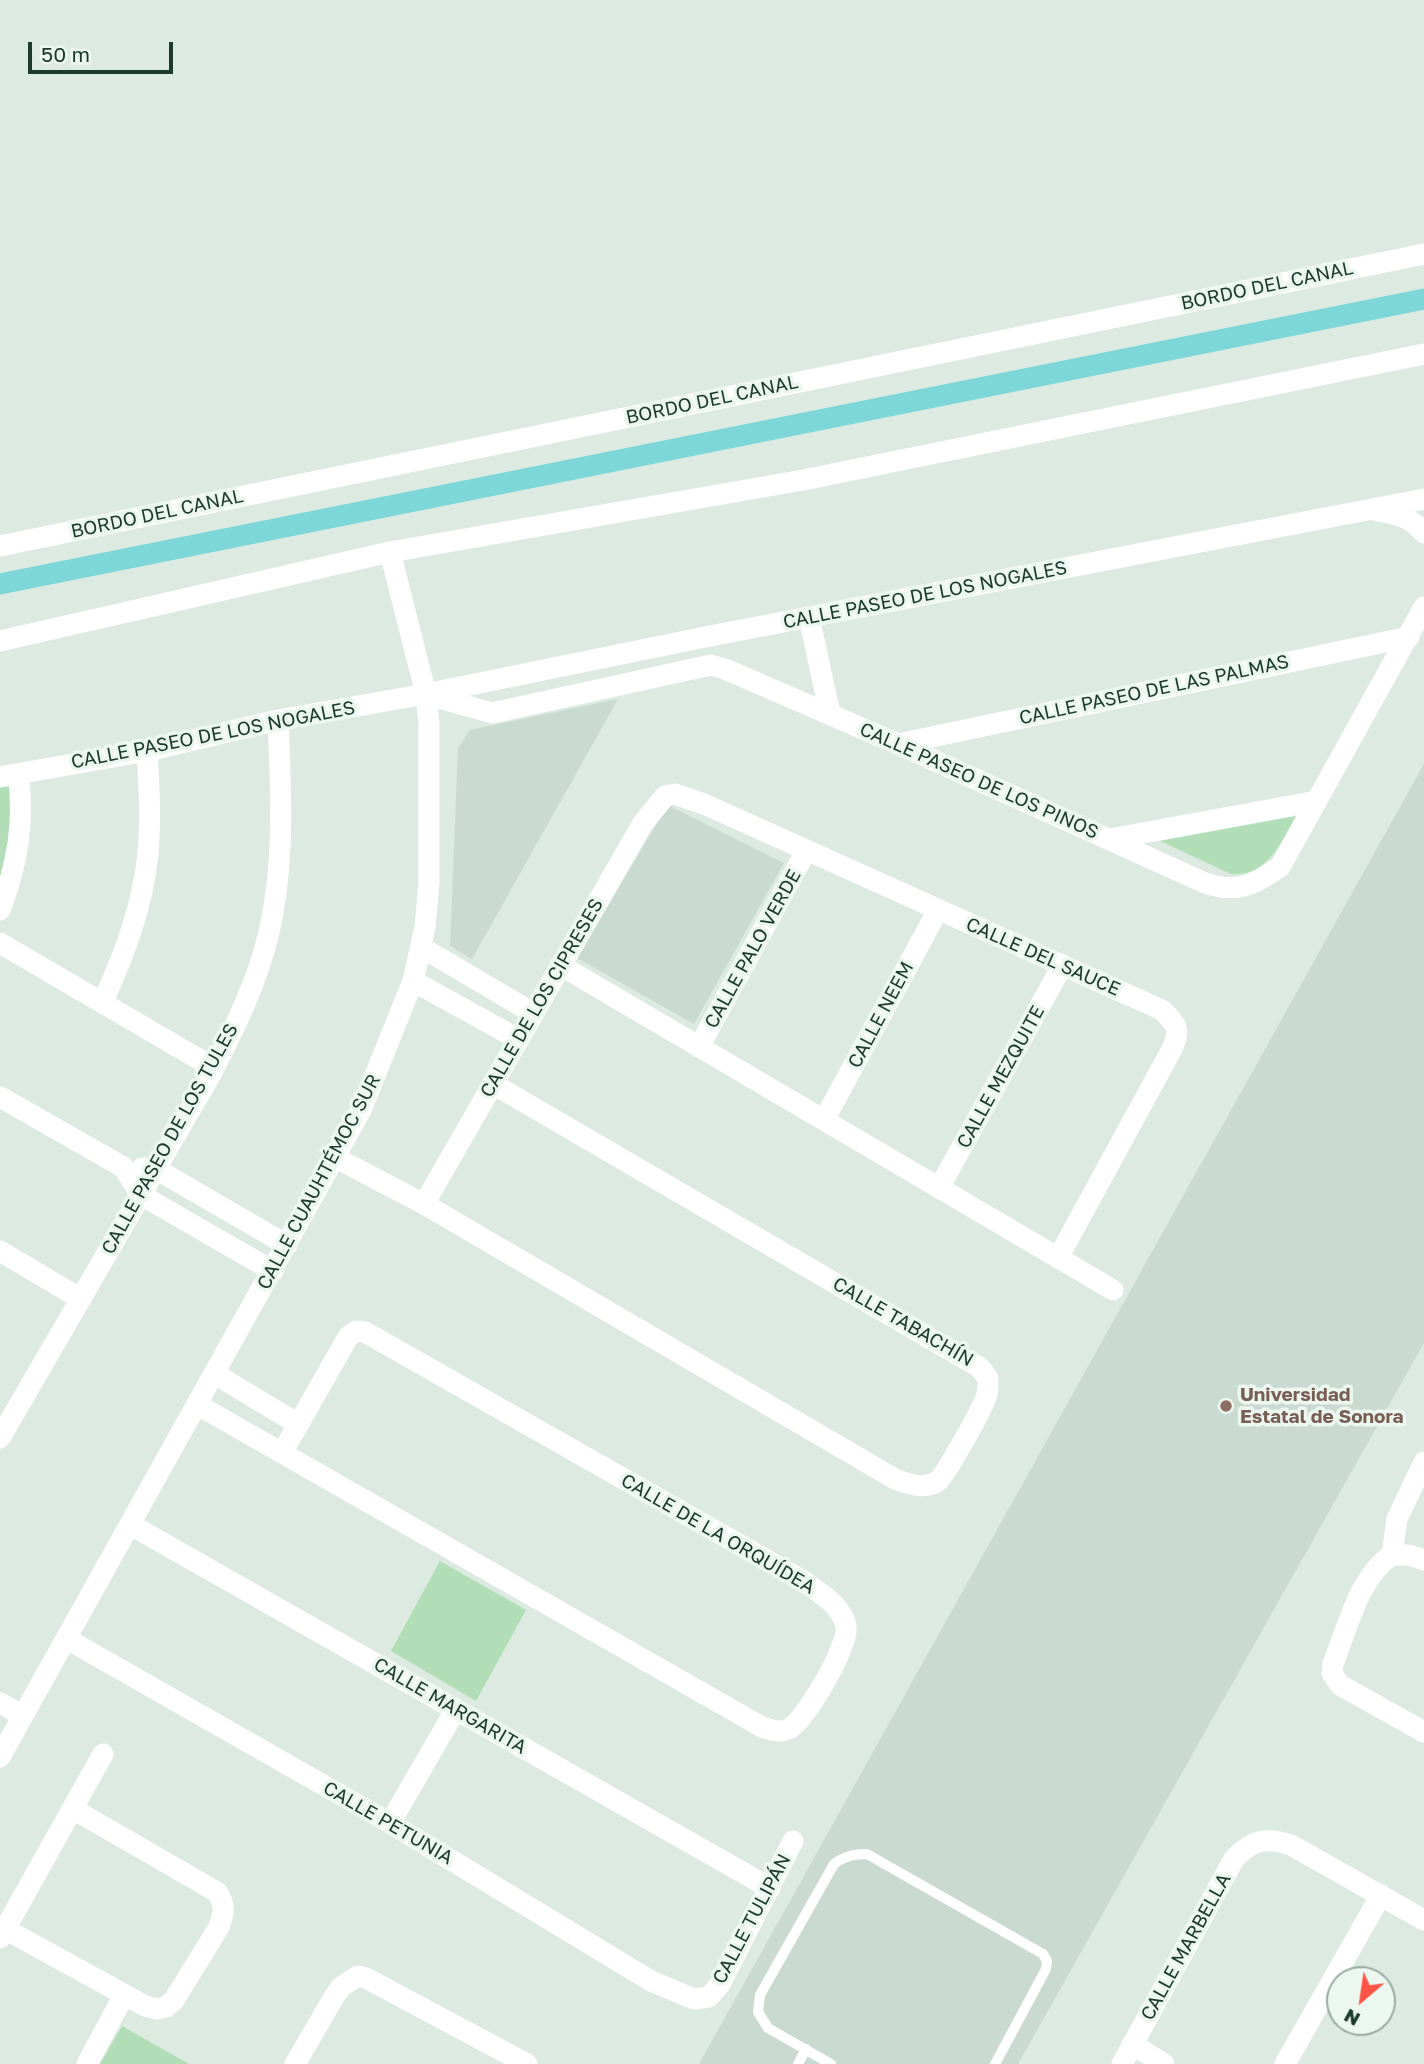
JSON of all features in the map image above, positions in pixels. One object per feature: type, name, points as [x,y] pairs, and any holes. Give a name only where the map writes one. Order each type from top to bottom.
[{"type":"street","name":"BORDO DEL CANAL","points":[[0,546],[1424,254]]},
{"type":"street","points":[[0,641],[390,552],[803,480],[1424,354]]},
{"type":"street","name":"CALLE PASEO DE LOS NOGALES","points":[[9,775],[147,751],[278,720],[426,694],[705,637],[1424,499]]},
{"type":"street","points":[[1369,510],[1402,516],[1424,533]]},
{"type":"street","name":"CALLE CUAUHTÉMOC SUR","points":[[0,1757],[6,1731],[23,1716],[336,1158],[361,1110],[413,981],[425,927],[429,881],[429,724],[426,694],[390,552]]},
{"type":"street","points":[[1110,839],[1317,801],[1424,607]]},
{"type":"street","points":[[809,617],[830,714]]},
{"type":"street","points":[[705,637],[711,665]]},
{"type":"street","name":"CALLE PASEO DE LAS PALMAS","points":[[898,744],[1409,637]]},
{"type":"street","name":"CALLE PASEO DE LOS NOGALES","points":[[426,694],[492,713],[711,665]]},
{"type":"street","name":"CALLE PASEO DE LOS PINOS","points":[[711,665],[830,714],[1213,886],[1233,889],[1248,886],[1279,867],[1317,801]]},
{"type":"street","name":"CALLE PASEO DE LOS TULES","points":[[0,1438],[7,1412],[81,1299],[214,1068],[251,986],[269,932],[277,883],[280,828],[278,720]]},
{"type":"street","points":[[102,1003],[130,932],[143,883],[150,827],[147,751]]},
{"type":"street","points":[[0,910],[15,869],[19,845],[21,804],[9,775]]},
{"type":"street","name":"CALLE DEL SAUCE","points":[[665,796],[675,794],[688,798],[1162,1010],[1177,1027],[1177,1037],[1058,1258]]},
{"type":"street","name":"CALLE DE LOS CIPRESES","points":[[424,1204],[643,823],[665,796]]},
{"type":"street","name":"CALLE PALO VERDE","points":[[699,1047],[806,851]]},
{"type":"street","name":"CALLE NEEM","points":[[824,1121],[938,910]]},
{"type":"street","points":[[0,943],[214,1068]]},
{"type":"street","points":[[421,947],[533,1013]]},
{"type":"street","points":[[560,965],[1113,1290]]},
{"type":"street","name":"CALLE MEZQUITE","points":[[939,1188],[1062,966]]},
{"type":"street","points":[[413,981],[518,1039]]},
{"type":"street","name":"CALLE TABACHÍN","points":[[424,1204],[895,1479],[911,1485],[926,1485],[939,1480],[980,1413],[987,1395],[988,1378],[979,1367],[493,1084]]},
{"type":"street","points":[[0,1097],[123,1167],[156,1169],[287,1245]]},
{"type":"street","points":[[336,1158],[424,1204]]},
{"type":"street","points":[[123,1167],[141,1195],[273,1271]]},
{"type":"street","points":[[0,1251],[81,1299]]},
{"type":"street","name":"CALLE DE LA ORQUÍDEA","points":[[198,1405],[282,1453],[771,1730],[791,1728],[800,1719],[835,1664],[845,1641],[846,1626],[839,1611],[805,1583],[365,1332],[356,1331],[348,1336],[282,1453]]},
{"type":"street","points":[[215,1374],[298,1424]]},
{"type":"street","points":[[1392,1555],[1397,1519],[1424,1462]]},
{"type":"street","name":"CALLE MARGARITA","points":[[131,1525],[770,1888]]},
{"type":"street","points":[[1424,1560],[1409,1555],[1392,1555],[1380,1563],[1366,1581],[1333,1664],[1334,1680],[1353,1694],[1424,1732]]},
{"type":"street","name":"CALLE PETUNIA","points":[[67,1639],[390,1823],[651,1981],[694,1999],[709,1997]]},
{"type":"street","points":[[0,1703],[23,1716]]},
{"type":"street","points":[[390,1823],[456,1709]]},
{"type":"street","points":[[73,1809],[210,1887],[223,1901],[219,1927],[174,2000],[166,2007],[158,2009],[145,2006],[3,1933],[103,1754]]},
{"type":"street","name":"CALLE MARBELLA","points":[[1122,2064],[1234,1859],[1247,1845],[1275,1840],[1291,1845],[1381,1895]]},
{"type":"street","name":"CALLE TULIPÁN","points":[[709,1997],[730,1966],[793,1841]]},
{"type":"street","points":[[1285,2064],[1381,1895],[1424,1920]]},
{"type":"street","points":[[295,2064],[341,1987],[358,1976],[527,2064]]},
{"type":"street","points":[[87,2064],[124,1995]]},
{"type":"street","points":[[1132,2044],[1164,2064]]},
{"type":"lane","points":[[831,2064],[768,2028],[758,2012],[760,1994],[834,1864],[844,1857],[867,1854],[1043,1954],[1047,1961],[1046,1969],[995,2064]]},
{"type":"lane","points":[[798,2064],[806,2049]]},
{"type":"shaded area","points":[[618,699],[472,959],[450,946],[458,748],[470,730]]},
{"type":"shaded area","name":"Universidad Estatal de Sonora","points":[[1424,764],[1424,1343],[1018,2064],[699,2064]]},
{"type":"shaded area","points":[[668,805],[784,863],[694,1024],[577,958]]},
{"type":"green space","points":[[0,771],[18,798],[0,896]]},
{"type":"green space","points":[[1296,816],[1271,856],[1254,870],[1244,873],[1231,874],[1160,841]]},
{"type":"green space","points":[[440,1561],[526,1610],[476,1701],[391,1651]]},
{"type":"green space","points":[[122,2026],[189,2064],[100,2064]]},
{"type":"waterway","points":[[0,584],[1424,299]]},
{"type":"place","name":"Universidad Estatal de Sonora","points":[[1226,1406]]}]
